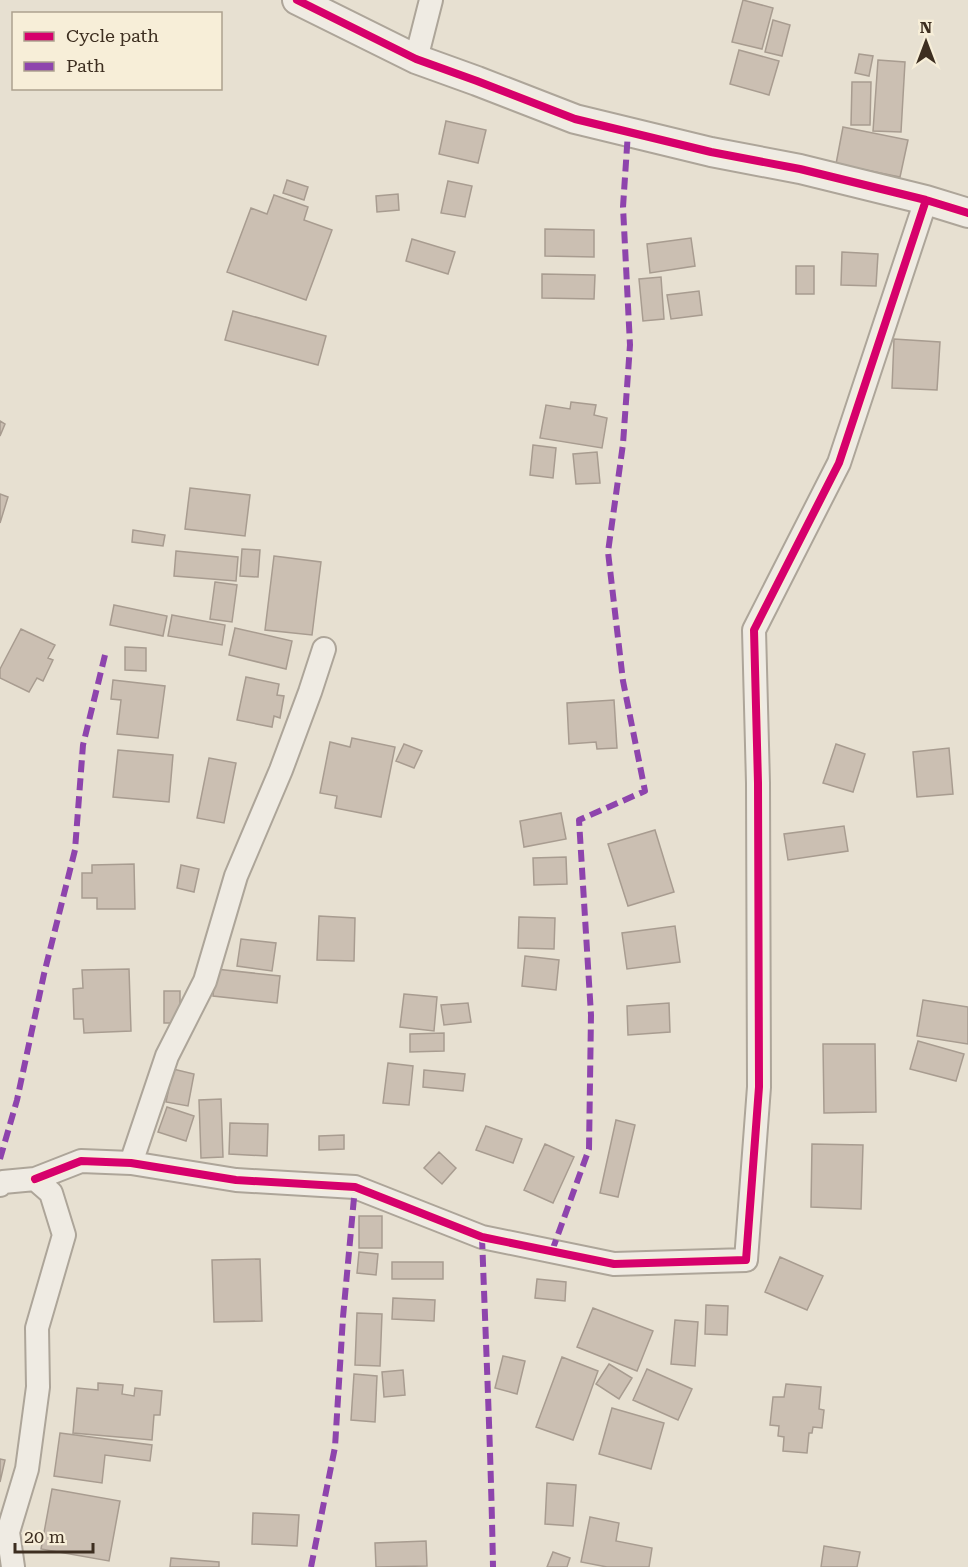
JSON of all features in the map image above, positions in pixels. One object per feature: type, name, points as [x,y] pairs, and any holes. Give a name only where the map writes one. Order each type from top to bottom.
[{"type":"street","points":[[297,0],[417,59],[575,119],[711,152],[800,169],[968,213]]},
{"type":"street","points":[[417,59],[431,0]]},
{"type":"street","points":[[0,1185],[3,1182],[35,1179],[81,1161],[131,1163],[236,1180],[355,1187],[483,1237],[614,1264],[746,1260],[759,1087],[758,783],[754,630],[839,463],[926,201]]},
{"type":"street","points":[[131,1163],[167,1056],[204,981],[236,876],[281,770],[324,649]]},
{"type":"street","points":[[13,1567],[8,1532],[27,1469],[38,1387],[37,1328],[64,1235],[51,1193],[35,1179]]},
{"type":"building","points":[[743,0],[773,8],[762,49],[732,42]]},
{"type":"building","points":[[773,20],[790,25],[782,56],[765,52]]},
{"type":"building","points":[[739,50],[779,61],[769,95],[730,84]]},
{"type":"building","points":[[859,54],[873,56],[869,76],[855,73]]},
{"type":"building","points":[[878,60],[905,62],[901,132],[873,131]]},
{"type":"building","points":[[852,82],[871,82],[870,125],[851,125]]},
{"type":"building","points":[[446,121],[486,130],[478,163],[439,154]]},
{"type":"building","points":[[843,127],[908,140],[900,177],[836,164]]},
{"type":"building","points":[[287,180],[308,187],[304,200],[283,193]]},
{"type":"building","points":[[448,181],[472,186],[465,217],[441,213]]},
{"type":"building","points":[[398,194],[399,210],[377,212],[376,196]]},
{"type":"building","points":[[274,195],[308,207],[304,220],[332,230],[306,300],[227,272],[251,208],[267,214]]},
{"type":"building","points":[[545,229],[594,230],[594,257],[545,256]]},
{"type":"building","points":[[691,238],[695,266],[650,273],[647,244]]},
{"type":"building","points":[[412,239],[455,252],[448,274],[406,261]]},
{"type":"building","points":[[842,252],[878,254],[876,286],[841,285]]},
{"type":"building","points":[[796,266],[814,266],[814,294],[796,294]]},
{"type":"building","points":[[542,274],[595,275],[594,299],[542,298]]},
{"type":"building","points":[[661,277],[664,319],[643,321],[639,279]]},
{"type":"building","points":[[699,291],[702,315],[671,319],[667,295]]},
{"type":"building","points":[[233,311],[326,336],[318,365],[225,340]]},
{"type":"building","points":[[894,339],[940,342],[937,390],[892,388]]},
{"type":"building","points":[[571,402],[596,405],[594,415],[607,418],[602,448],[540,438],[546,405],[570,409]]},
{"type":"building","points":[[0,421],[5,424],[0,436]]},
{"type":"building","points":[[533,445],[556,448],[553,478],[530,475]]},
{"type":"building","points":[[597,452],[600,483],[576,484],[573,454]]},
{"type":"building","points":[[190,488],[250,495],[245,536],[185,529]]},
{"type":"building","points":[[0,494],[8,497],[0,523]]},
{"type":"building","points":[[133,530],[165,535],[163,546],[132,542]]},
{"type":"building","points":[[242,549],[260,550],[258,577],[240,576]]},
{"type":"building","points":[[176,551],[238,557],[236,581],[174,576]]},
{"type":"building","points":[[274,556],[321,562],[312,635],[265,630]]},
{"type":"building","points":[[215,582],[237,585],[232,622],[210,619]]},
{"type":"building","points":[[114,605],[167,616],[163,636],[110,625]]},
{"type":"building","points":[[172,615],[225,625],[222,645],[168,636]]},
{"type":"building","points":[[235,628],[292,641],[286,669],[229,655]]},
{"type":"building","points":[[21,629],[55,645],[48,658],[53,660],[43,681],[37,678],[29,692],[0,678],[0,669]]},
{"type":"building","points":[[125,647],[146,648],[146,671],[125,670]]},
{"type":"building","points":[[246,677],[279,684],[277,695],[284,696],[280,718],[274,716],[272,727],[237,720]]},
{"type":"building","points":[[113,680],[165,686],[158,738],[117,734],[121,700],[111,699]]},
{"type":"building","points":[[614,700],[617,748],[597,749],[596,742],[569,744],[567,703]]},
{"type":"building","points":[[352,738],[395,747],[381,817],[335,808],[337,796],[320,793],[330,742],[350,747]]},
{"type":"building","points":[[404,744],[422,751],[414,768],[396,761]]},
{"type":"building","points":[[836,744],[865,754],[853,792],[823,783]]},
{"type":"building","points":[[949,748],[953,794],[917,797],[913,752]]},
{"type":"building","points":[[118,750],[173,755],[169,802],[113,797]]},
{"type":"building","points":[[209,758],[236,763],[224,823],[197,818]]},
{"type":"building","points":[[561,813],[566,839],[524,847],[520,821]]},
{"type":"building","points":[[844,826],[848,851],[788,860],[784,834]]},
{"type":"building","points":[[655,830],[674,892],[628,906],[608,844]]},
{"type":"building","points":[[566,857],[567,884],[534,885],[533,858]]},
{"type":"building","points":[[134,864],[135,909],[97,909],[97,898],[82,898],[82,873],[92,873],[92,865]]},
{"type":"building","points":[[181,865],[199,869],[194,892],[177,888]]},
{"type":"building","points":[[319,916],[355,918],[354,961],[317,960]]},
{"type":"building","points":[[519,917],[555,918],[554,949],[518,948]]},
{"type":"building","points":[[675,926],[680,962],[627,969],[622,933]]},
{"type":"building","points":[[241,939],[276,943],[272,971],[237,966]]},
{"type":"building","points":[[525,956],[559,960],[556,990],[522,986]]},
{"type":"building","points":[[129,969],[131,1031],[84,1033],[83,1019],[74,1019],[73,989],[83,988],[82,970]]},
{"type":"building","points":[[216,969],[280,976],[277,1003],[213,996]]},
{"type":"building","points":[[164,991],[180,991],[180,1023],[164,1023]]},
{"type":"building","points":[[404,994],[437,997],[434,1031],[400,1027]]},
{"type":"building","points":[[923,1000],[968,1007],[968,1044],[917,1036]]},
{"type":"building","points":[[468,1003],[471,1022],[444,1025],[441,1005]]},
{"type":"building","points":[[669,1003],[670,1032],[628,1035],[627,1006]]},
{"type":"building","points":[[444,1033],[444,1051],[410,1052],[410,1034]]},
{"type":"building","points":[[918,1041],[964,1054],[956,1081],[910,1069]]},
{"type":"building","points":[[823,1044],[875,1044],[876,1112],[824,1113]]},
{"type":"building","points":[[388,1063],[413,1066],[409,1105],[383,1103]]},
{"type":"building","points":[[173,1069],[194,1074],[188,1106],[166,1102]]},
{"type":"building","points":[[424,1070],[465,1074],[463,1091],[423,1087]]},
{"type":"building","points":[[221,1099],[223,1157],[201,1158],[199,1100]]},
{"type":"building","points":[[167,1107],[194,1116],[186,1141],[158,1132]]},
{"type":"building","points":[[616,1120],[635,1125],[618,1197],[600,1193]]},
{"type":"building","points":[[230,1123],[268,1124],[267,1156],[229,1154]]},
{"type":"building","points":[[486,1126],[522,1139],[513,1163],[476,1150]]},
{"type":"building","points":[[344,1135],[344,1149],[319,1150],[319,1136]]},
{"type":"building","points":[[545,1144],[574,1157],[553,1203],[524,1190]]},
{"type":"building","points":[[812,1144],[863,1145],[861,1209],[811,1207]]},
{"type":"building","points":[[439,1152],[456,1168],[442,1184],[424,1168]]},
{"type":"building","points":[[359,1216],[382,1216],[382,1248],[359,1248]]},
{"type":"building","points":[[359,1252],[378,1254],[376,1275],[357,1273]]},
{"type":"building","points":[[780,1257],[823,1276],[807,1310],[765,1292]]},
{"type":"building","points":[[260,1259],[262,1321],[214,1322],[212,1260]]},
{"type":"building","points":[[392,1262],[443,1262],[443,1279],[392,1279]]},
{"type":"building","points":[[537,1279],[566,1282],[565,1301],[535,1298]]},
{"type":"building","points":[[393,1298],[435,1300],[434,1321],[392,1319]]},
{"type":"building","points":[[706,1305],[728,1306],[727,1335],[705,1334]]},
{"type":"building","points":[[593,1308],[653,1331],[637,1371],[577,1347]]},
{"type":"building","points":[[357,1313],[382,1314],[380,1366],[355,1365]]},
{"type":"building","points":[[675,1320],[698,1322],[695,1366],[671,1364]]},
{"type":"building","points":[[503,1356],[525,1361],[517,1394],[495,1388]]},
{"type":"building","points":[[562,1357],[598,1371],[573,1440],[536,1427]]},
{"type":"building","points":[[609,1364],[632,1378],[619,1399],[596,1384]]},
{"type":"building","points":[[647,1369],[692,1389],[678,1420],[633,1400]]},
{"type":"building","points":[[403,1370],[405,1395],[384,1397],[382,1372]]},
{"type":"building","points":[[354,1374],[377,1376],[375,1422],[351,1420]]},
{"type":"building","points":[[98,1383],[123,1385],[122,1394],[134,1396],[135,1388],[162,1391],[160,1415],[154,1415],[152,1440],[73,1433],[77,1388],[98,1390]]},
{"type":"building","points":[[786,1384],[821,1387],[819,1409],[824,1410],[822,1428],[813,1427],[812,1433],[809,1433],[807,1453],[783,1451],[784,1437],[778,1436],[779,1426],[770,1425],[773,1397],[784,1397]]},
{"type":"building","points":[[612,1408],[664,1423],[651,1469],[599,1454]]},
{"type":"building","points":[[60,1433],[152,1445],[150,1461],[105,1455],[102,1483],[54,1476]]},
{"type":"building","points":[[0,1459],[5,1460],[0,1482]]},
{"type":"building","points":[[547,1483],[576,1485],[573,1526],[545,1524]]},
{"type":"building","points":[[52,1489],[120,1501],[109,1561],[41,1549]]},
{"type":"building","points":[[253,1513],[299,1515],[297,1546],[252,1544]]},
{"type":"building","points":[[590,1517],[619,1523],[616,1541],[652,1548],[649,1567],[607,1567],[581,1562]]},
{"type":"building","points":[[426,1541],[427,1566],[376,1567],[375,1543]]},
{"type":"building","points":[[824,1546],[860,1552],[857,1567],[821,1567]]},
{"type":"building","points":[[553,1552],[570,1558],[567,1567],[547,1567]]},
{"type":"building","points":[[171,1558],[219,1562],[219,1567],[170,1567]]},
{"type":"marked path","points":[[552,1251],[589,1149],[591,1015],[579,820],[645,791],[623,681],[608,552],[623,444],[630,345],[623,207],[628,132]]},
{"type":"marked path","points":[[0,1159],[17,1100],[44,974],[75,850],[83,745],[106,651]]},
{"type":"marked path","points":[[311,1567],[335,1447],[343,1317],[355,1187]]},
{"type":"marked path","points":[[482,1237],[493,1567]]},
{"type":"cycle path","points":[[297,0],[416,59],[575,119],[711,152],[800,169],[926,200],[968,213]]},
{"type":"cycle path","points":[[35,1179],[81,1161],[131,1163],[236,1180],[355,1187],[482,1237],[614,1264],[746,1260],[759,1087],[758,783],[754,630],[839,463],[926,200]]}]
